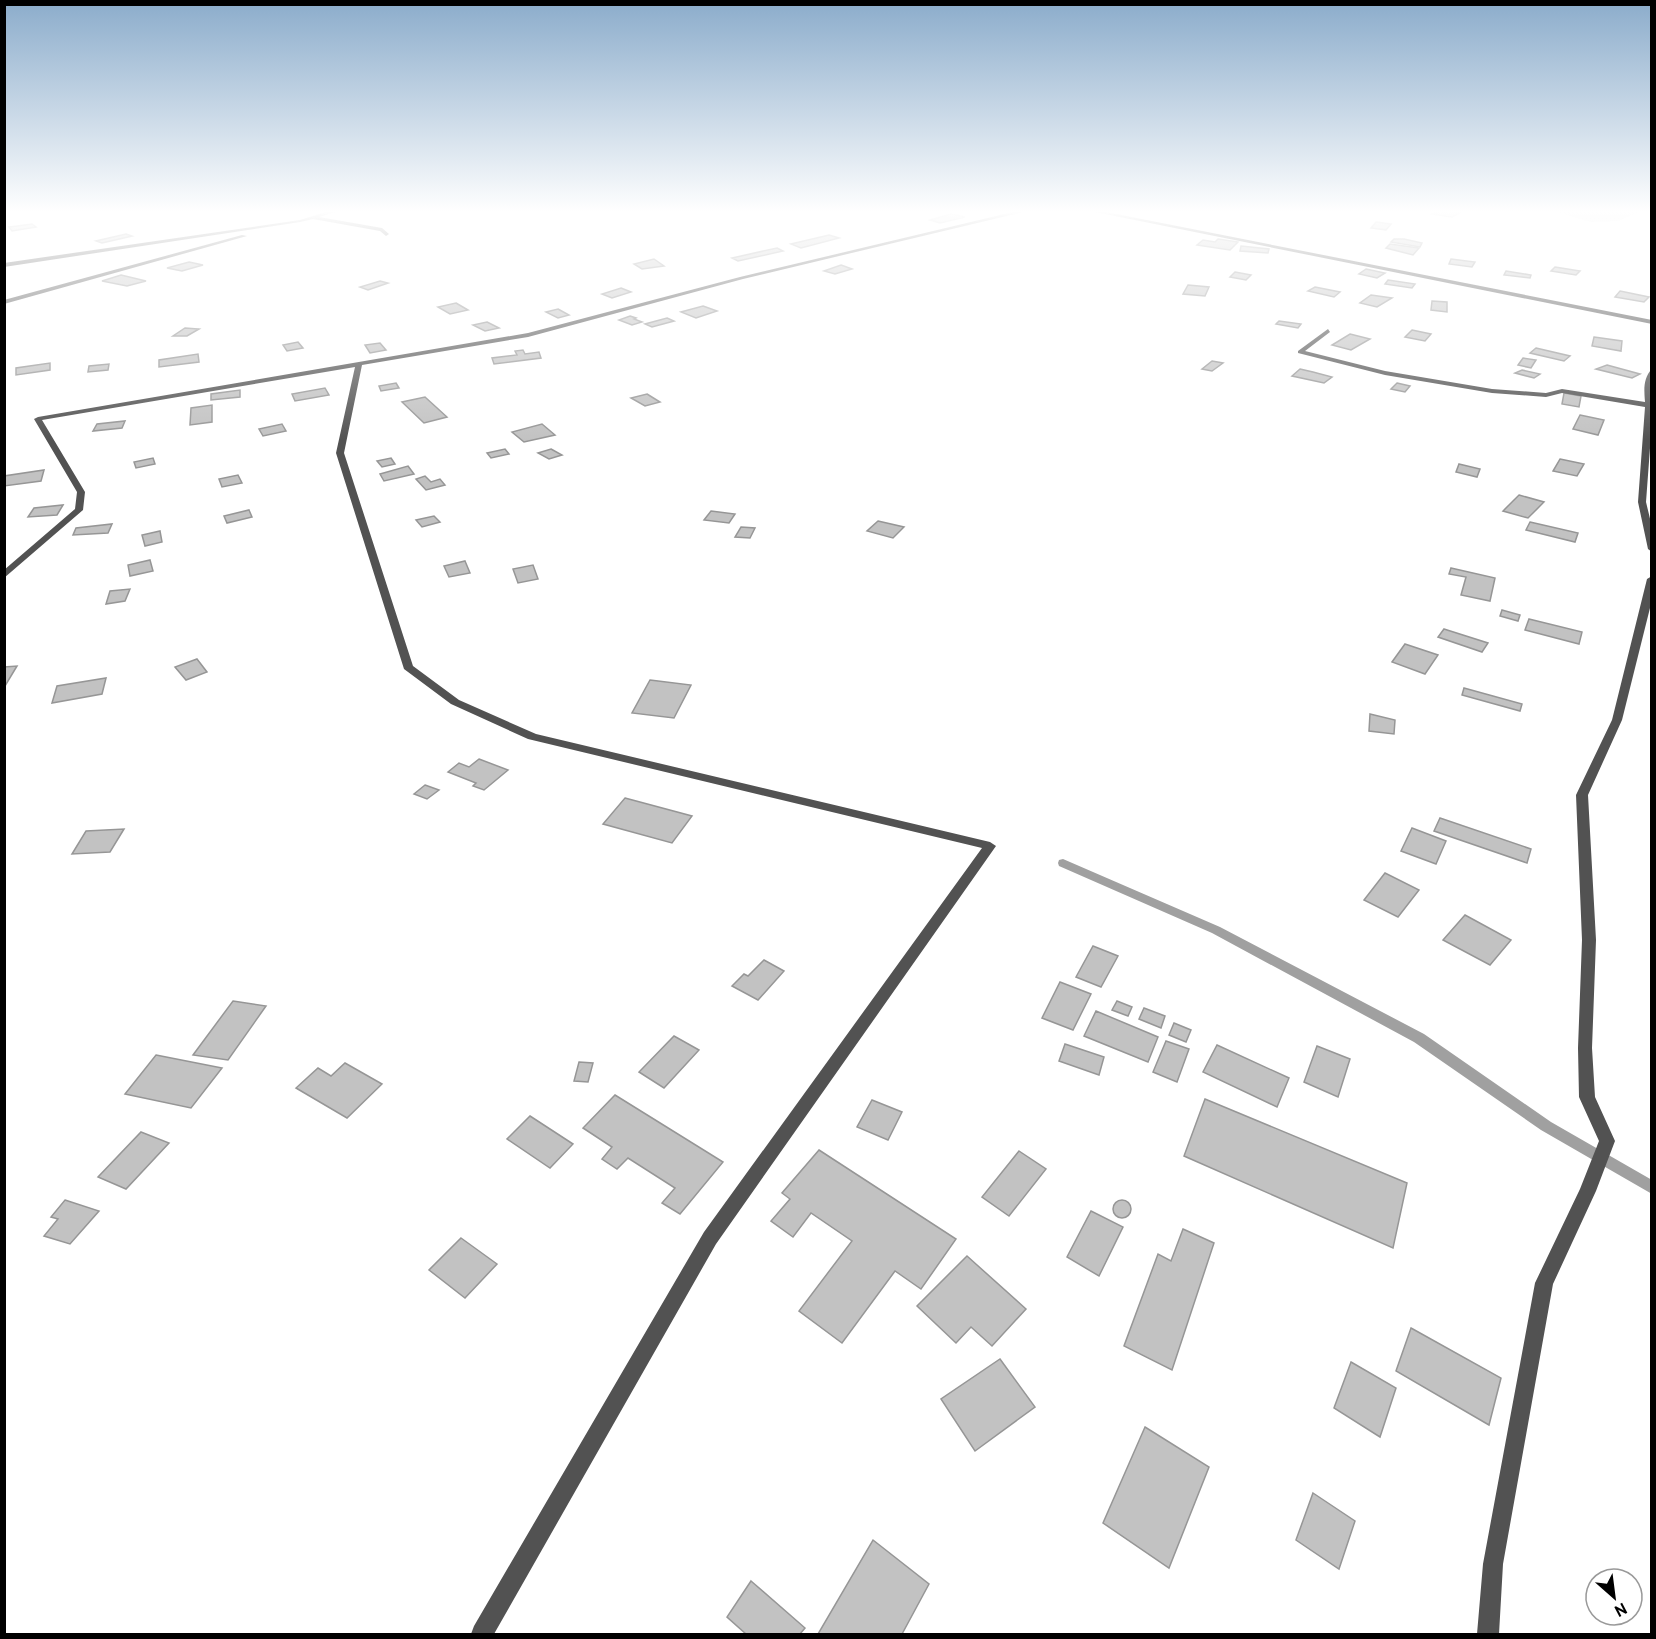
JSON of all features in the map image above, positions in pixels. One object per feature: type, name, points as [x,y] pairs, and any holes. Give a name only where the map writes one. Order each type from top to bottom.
[{"type":"street","points":[[4,302],[57,287]]},
{"type":"street","points":[[4,575],[79,510],[81,492],[38,418],[528,335],[706,287]]},
{"type":"street","points":[[1476,287],[1652,322]]},
{"type":"street","points":[[1328,331],[1300,352],[1385,373],[1492,391],[1546,396],[1562,391],[1649,405]]},
{"type":"street","points":[[359,363],[340,453],[408,667],[455,702],[532,737],[813,802],[990,846],[710,1238],[482,1635]]},
{"type":"street","points":[[1652,371],[1647,386],[1649,405],[1642,502],[1652,549]]},
{"type":"street","points":[[1488,1635],[1493,1564],[1544,1283],[1588,1191],[1607,1141],[1587,1097],[1585,1048],[1589,940],[1582,795],[1617,720],[1652,579]]},
{"type":"building","points":[[1187,287],[1209,287],[1205,296],[1183,294]]},
{"type":"building","points":[[1317,287],[1340,292],[1334,297],[1308,291]]},
{"type":"building","points":[[621,288],[631,292],[612,298],[602,294]]},
{"type":"building","points":[[1620,291],[1649,297],[1644,302],[1615,297]]},
{"type":"building","points":[[1371,295],[1392,298],[1377,307],[1360,303]]},
{"type":"building","points":[[1432,301],[1447,302],[1447,312],[1431,310]]},
{"type":"building","points":[[456,303],[468,310],[450,314],[438,307]]},
{"type":"building","points":[[703,306],[717,311],[696,318],[681,312]]},
{"type":"building","points":[[558,309],[569,315],[558,318],[546,312]]},
{"type":"building","points":[[630,316],[642,322],[632,325],[619,320]]},
{"type":"building","points":[[667,318],[674,321],[652,327],[645,324]]},
{"type":"building","points":[[1279,321],[1301,324],[1298,328],[1276,324]]},
{"type":"building","points":[[487,322],[499,328],[485,331],[473,325]]},
{"type":"building","points":[[185,328],[199,329],[187,336],[173,336]]},
{"type":"building","points":[[1412,330],[1431,334],[1425,341],[1405,337]]},
{"type":"building","points":[[1350,334],[1370,339],[1351,350],[1332,345]]},
{"type":"building","points":[[1594,337],[1622,341],[1621,351],[1592,346]]},
{"type":"building","points":[[298,342],[303,348],[287,351],[283,345]]},
{"type":"building","points":[[380,343],[386,350],[370,353],[365,345]]},
{"type":"building","points":[[1536,348],[1570,356],[1564,361],[1530,353]]},
{"type":"building","points":[[523,350],[525,354],[539,352],[541,358],[494,364],[492,358],[517,355],[515,351]]},
{"type":"building","points":[[198,354],[199,362],[159,367],[159,360]]},
{"type":"building","points":[[1523,358],[1536,360],[1531,368],[1518,365]]},
{"type":"building","points":[[1212,361],[1223,363],[1212,371],[1202,369]]},
{"type":"building","points":[[50,363],[50,370],[16,375],[16,368]]},
{"type":"building","points":[[109,364],[108,370],[88,372],[89,366]]},
{"type":"building","points":[[1607,365],[1640,374],[1632,378],[1596,369]]},
{"type":"building","points":[[1300,369],[1332,377],[1324,383],[1292,376]]},
{"type":"building","points":[[1522,370],[1540,374],[1534,378],[1515,373]]},
{"type":"building","points":[[396,383],[399,388],[381,391],[379,386]]},
{"type":"building","points":[[1397,383],[1410,386],[1405,392],[1391,389]]},
{"type":"building","points":[[325,388],[329,395],[295,401],[292,394]]},
{"type":"building","points":[[240,390],[240,397],[211,400],[211,394]]},
{"type":"building","points":[[1564,393],[1581,396],[1579,407],[1562,404]]},
{"type":"building","points":[[647,394],[660,402],[645,406],[631,398]]},
{"type":"building","points":[[425,397],[447,417],[424,423],[402,402]]},
{"type":"building","points":[[212,405],[212,422],[190,425],[191,408]]},
{"type":"building","points":[[1580,415],[1604,420],[1598,435],[1573,429]]},
{"type":"building","points":[[125,421],[122,428],[93,431],[97,424]]},
{"type":"building","points":[[282,424],[286,431],[263,436],[259,429]]},
{"type":"building","points":[[542,424],[555,435],[524,442],[512,432]]},
{"type":"building","points":[[505,449],[509,454],[491,458],[487,453]]},
{"type":"building","points":[[551,449],[562,455],[549,459],[538,453]]},
{"type":"building","points":[[153,458],[155,464],[136,468],[134,462]]},
{"type":"building","points":[[391,458],[395,464],[382,467],[377,461]]},
{"type":"building","points":[[1560,459],[1584,464],[1577,476],[1553,471]]},
{"type":"building","points":[[1459,464],[1480,469],[1477,477],[1456,472]]},
{"type":"building","points":[[408,466],[414,474],[384,481],[380,474]]},
{"type":"building","points":[[44,470],[41,481],[4,486],[4,476]]},
{"type":"building","points":[[238,475],[242,483],[222,487],[219,479]]},
{"type":"building","points":[[425,476],[431,482],[440,479],[445,485],[426,490],[416,479]]},
{"type":"building","points":[[1519,495],[1544,502],[1528,518],[1503,511]]},
{"type":"building","points":[[63,505],[57,515],[28,517],[34,508]]},
{"type":"building","points":[[249,510],[252,517],[227,523],[224,516]]},
{"type":"building","points":[[711,511],[735,514],[729,523],[704,520]]},
{"type":"building","points":[[434,516],[440,522],[422,527],[416,520]]},
{"type":"building","points":[[878,521],[904,527],[893,538],[867,531]]},
{"type":"building","points":[[1530,522],[1578,533],[1575,542],[1526,530]]},
{"type":"building","points":[[112,524],[108,533],[73,535],[76,528]]},
{"type":"building","points":[[741,527],[755,528],[750,538],[735,537]]},
{"type":"building","points":[[160,531],[162,542],[145,546],[142,535]]},
{"type":"building","points":[[150,560],[153,571],[130,576],[128,565]]},
{"type":"building","points":[[465,561],[470,573],[449,577],[444,566]]},
{"type":"building","points":[[533,565],[538,579],[518,583],[513,569]]},
{"type":"building","points":[[1451,568],[1495,578],[1490,601],[1461,595],[1466,577],[1449,574]]},
{"type":"building","points":[[130,589],[125,601],[106,604],[110,591]]},
{"type":"building","points":[[1502,610],[1520,615],[1518,621],[1500,616]]},
{"type":"building","points":[[1529,619],[1582,632],[1579,644],[1525,630]]},
{"type":"building","points":[[1444,629],[1488,643],[1482,652],[1438,637]]},
{"type":"building","points":[[1405,644],[1438,655],[1425,674],[1392,662]]},
{"type":"building","points":[[197,659],[207,672],[186,680],[175,667]]},
{"type":"building","points":[[17,666],[5,686],[4,686],[4,667]]},
{"type":"building","points":[[106,678],[102,694],[52,703],[57,686]]},
{"type":"building","points":[[650,680],[691,685],[674,718],[632,713]]},
{"type":"building","points":[[1464,688],[1522,704],[1520,711],[1462,695]]},
{"type":"building","points":[[1370,714],[1395,720],[1394,734],[1369,731]]},
{"type":"building","points":[[479,759],[508,770],[484,790],[473,786],[476,783],[448,772],[459,763],[469,767]]},
{"type":"building","points":[[425,785],[439,790],[427,799],[414,794]]},
{"type":"building","points":[[625,798],[692,816],[672,843],[603,824]]},
{"type":"building","points":[[1440,818],[1531,849],[1527,863],[1434,831]]},
{"type":"building","points":[[1412,828],[1446,841],[1436,864],[1401,851]]},
{"type":"building","points":[[124,829],[110,852],[72,854],[86,831]]},
{"type":"building","points":[[1385,873],[1419,890],[1398,917],[1364,900]]},
{"type":"building","points":[[1465,915],[1511,940],[1490,965],[1443,940]]},
{"type":"building","points":[[1093,946],[1118,956],[1101,987],[1076,977]]},
{"type":"building","points":[[764,960],[784,971],[758,1000],[732,986],[744,974],[748,976]]},
{"type":"building","points":[[1060,982],[1091,994],[1073,1030],[1042,1018]]},
{"type":"building","points":[[233,1001],[266,1006],[228,1060],[193,1055]]},
{"type":"building","points":[[1117,1001],[1132,1007],[1128,1016],[1112,1010]]},
{"type":"building","points":[[1144,1008],[1165,1016],[1161,1028],[1139,1019]]},
{"type":"building","points":[[1096,1011],[1158,1037],[1148,1062],[1084,1036]]},
{"type":"building","points":[[1174,1023],[1191,1030],[1186,1042],[1169,1035]]},
{"type":"building","points":[[674,1036],[699,1050],[664,1088],[639,1072]]},
{"type":"building","points":[[1166,1041],[1189,1049],[1177,1082],[1153,1072]]},
{"type":"building","points":[[1065,1044],[1104,1057],[1099,1075],[1059,1061]]},
{"type":"building","points":[[1217,1045],[1289,1078],[1277,1107],[1203,1072]]},
{"type":"building","points":[[1317,1046],[1350,1059],[1338,1097],[1304,1082]]},
{"type":"building","points":[[156,1055],[222,1068],[191,1108],[125,1094]]},
{"type":"building","points":[[579,1062],[593,1063],[588,1082],[574,1081]]},
{"type":"building","points":[[345,1063],[382,1084],[347,1118],[296,1088],[318,1068],[331,1076]]},
{"type":"building","points":[[615,1095],[723,1162],[680,1214],[662,1203],[675,1188],[628,1158],[617,1169],[602,1159],[612,1147],[583,1128]]},
{"type":"building","points":[[1205,1099],[1407,1183],[1393,1248],[1184,1156]]},
{"type":"building","points":[[872,1100],[902,1112],[888,1140],[857,1127]]},
{"type":"building","points":[[530,1116],[573,1144],[550,1168],[507,1139]]},
{"type":"building","points":[[141,1132],[169,1143],[126,1189],[98,1177]]},
{"type":"building","points":[[819,1150],[956,1239],[921,1289],[895,1271],[842,1343],[799,1311],[852,1241],[811,1213],[793,1237],[771,1221],[790,1199],[782,1193]]},
{"type":"building","points":[[1019,1151],[1046,1169],[1009,1216],[982,1197]]},
{"type":"building","points":[[65,1200],[99,1211],[70,1244],[44,1236],[58,1219],[51,1217]]},
{"type":"building","points":[[1118,1200],[1126,1200],[1131,1205],[1129,1216],[1118,1218],[1113,1213],[1113,1205]]},
{"type":"building","points":[[1091,1211],[1123,1227],[1099,1276],[1067,1257]]},
{"type":"building","points":[[1183,1229],[1214,1243],[1172,1370],[1124,1346],[1158,1254],[1171,1261]]},
{"type":"building","points":[[461,1238],[497,1264],[465,1298],[429,1270]]},
{"type":"building","points":[[967,1256],[1026,1309],[992,1346],[971,1327],[956,1343],[917,1306]]},
{"type":"building","points":[[1411,1328],[1501,1378],[1489,1425],[1396,1371]]},
{"type":"building","points":[[1000,1359],[1035,1407],[975,1451],[941,1399]]},
{"type":"building","points":[[1351,1362],[1396,1388],[1380,1437],[1334,1408]]},
{"type":"building","points":[[1145,1427],[1209,1467],[1169,1568],[1103,1523]]},
{"type":"building","points":[[1313,1493],[1355,1521],[1339,1569],[1296,1540]]},
{"type":"building","points":[[873,1540],[929,1584],[902,1634],[818,1634]]},
{"type":"building","points":[[751,1581],[805,1628],[800,1634],[746,1634],[727,1617]]},
{"type":"waterway","points":[[1063,863],[1216,930],[1419,1038],[1546,1126],[1652,1188]]}]
